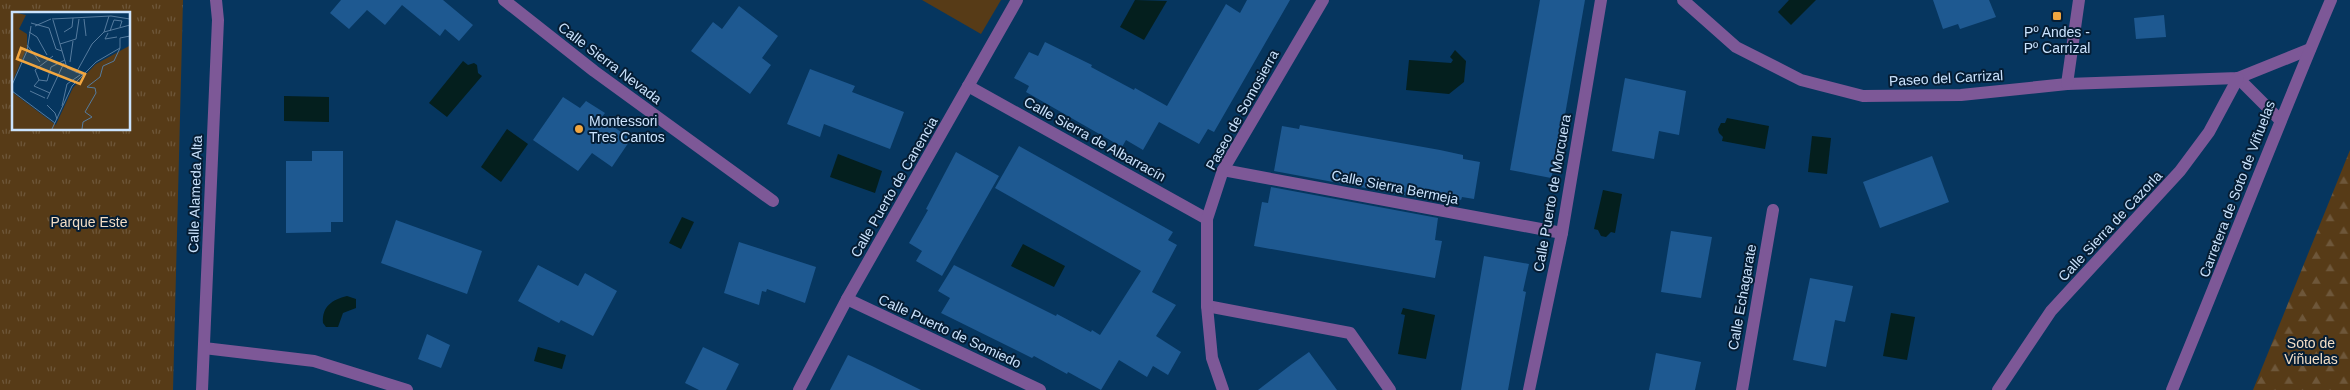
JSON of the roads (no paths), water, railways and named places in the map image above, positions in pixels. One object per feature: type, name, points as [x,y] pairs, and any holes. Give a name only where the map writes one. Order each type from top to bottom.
[{"type":"street","name":"Calle Alameda Alta","points":[[202,390],[218,20],[216,0]]},
{"type":"street","name":"Calle Sierra Nevada","points":[[504,0],[594,72],[773,201]]},
{"type":"street","name":"Calle Puerto de Canencia","points":[[799,390],[847,298],[1017,0]]},
{"type":"street","name":"Paseo de Somosierra","points":[[1223,390],[1212,358],[1207,306],[1207,219],[1223,170],[1323,0]]},
{"type":"street","name":"Calle Puerto de Morcuera","points":[[1529,390],[1562,233],[1601,0]]},
{"type":"street","name":"Paseo del Carrizal","points":[[1683,0],[1736,47],[1801,80],[1863,96],[1961,95],[2067,84],[2238,78],[2310,48]]},
{"type":"street","points":[[2067,84],[2079,0]]},
{"type":"street","name":"Carretera de Soto de Viñuelas","points":[[2172,390],[2234,241],[2280,120],[2331,0]]},
{"type":"street","points":[[2238,78],[2280,120]]},
{"type":"street","name":"Calle Sierra de Cazorla","points":[[1998,390],[2051,311],[2180,171],[2209,132],[2238,78]]},
{"type":"street","name":"Calle Sierra de Albarracín","points":[[968,86],[1207,219]]},
{"type":"street","name":"Calle Sierra Bermeja","points":[[1223,170],[1562,233]]},
{"type":"street","name":"Calle Echagarate","points":[[1742,390],[1773,210]]},
{"type":"street","name":"Calle Puerto de Somiedo","points":[[847,298],[1040,390]]},
{"type":"street","points":[[1207,306],[1350,333],[1390,390]]},
{"type":"street","points":[[204,348],[314,361],[407,390]]},
{"type":"place","name":"Pº Andes - Pº Carrizal","points":[[2057,16]]},
{"type":"place","name":"Montessori Tres Cantos","points":[[579,129]]},
{"type":"park label","name":"Parque Este","points":[[89,222]]},
{"type":"park label","name":"Soto de Viñuelas","points":[[2311,352]]}]
